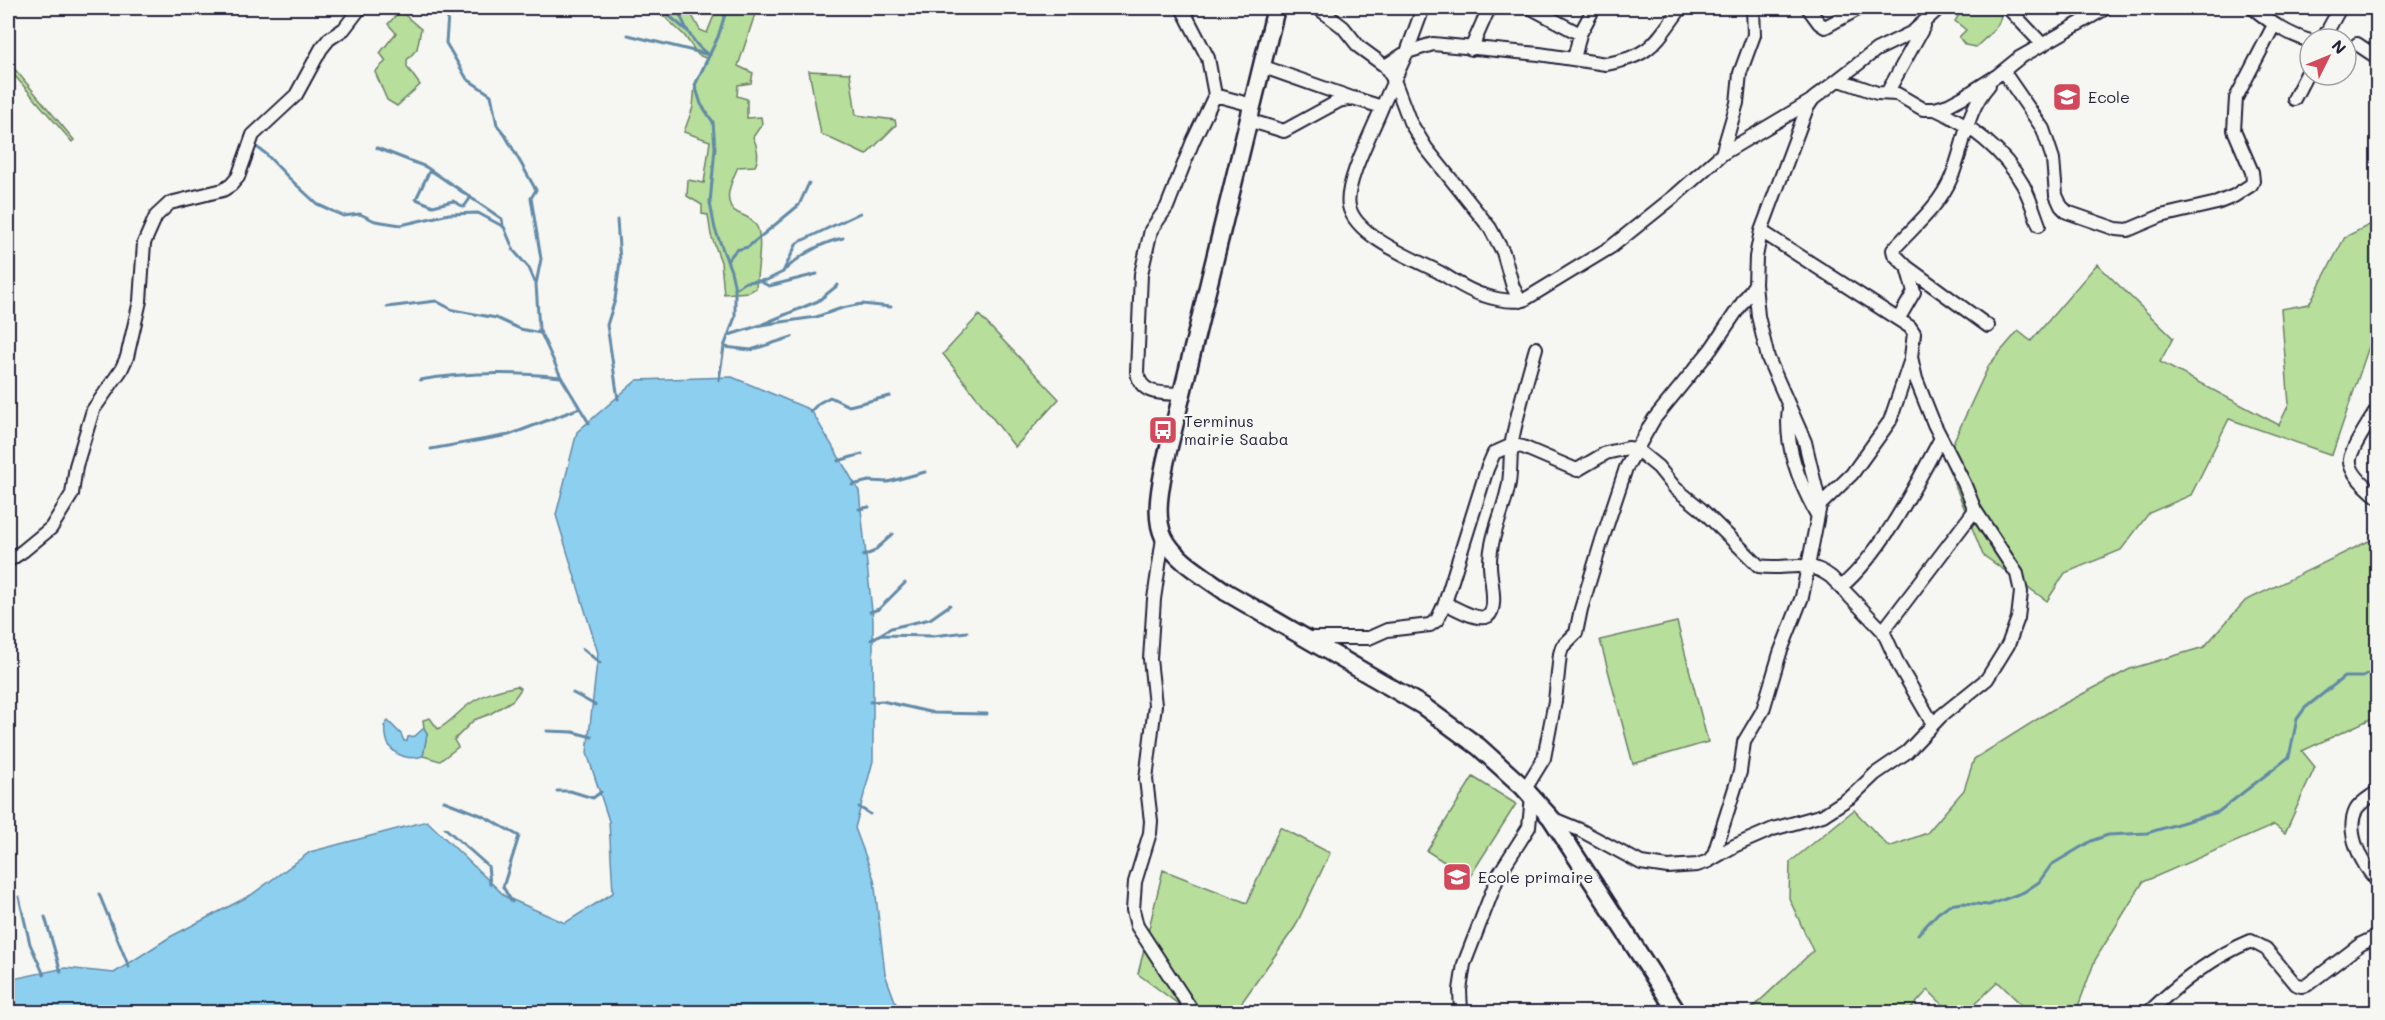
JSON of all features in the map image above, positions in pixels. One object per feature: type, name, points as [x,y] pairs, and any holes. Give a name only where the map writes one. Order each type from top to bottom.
[{"type":"street","points":[[8,561],[51,528],[72,494],[76,466],[93,410],[121,370],[127,357],[140,301],[144,243],[156,216],[170,203],[214,193],[231,185],[238,177],[248,143],[253,135],[296,95],[321,49],[329,39],[344,29],[360,8]]},
{"type":"street","points":[[1182,8],[1208,58],[1215,95],[1193,141],[1167,207],[1151,230],[1141,274],[1137,372],[1140,384],[1146,390],[1182,394]]},
{"type":"street","points":[[1193,1012],[1137,926],[1133,910],[1135,882],[1150,833],[1151,821],[1146,779],[1155,705],[1150,659],[1154,599],[1163,538],[1158,517],[1161,481],[1276,8]]},
{"type":"street","points":[[1318,8],[1343,27],[1359,47],[1385,66],[1394,80],[1410,122],[1420,139],[1490,228],[1503,252],[1513,287],[1520,301]]},
{"type":"street","points":[[1423,8],[1407,52],[1352,177],[1348,198],[1349,208],[1366,230],[1389,246],[1481,295],[1510,302],[1520,301],[1611,247],[1676,195],[1722,154],[1813,99],[1876,50],[1913,32],[1939,8]]},
{"type":"street","points":[[1471,49],[1489,8]]},
{"type":"street","points":[[1531,8],[1580,34]]},
{"type":"street","points":[[1574,59],[1580,34],[1594,8]]},
{"type":"street","points":[[1385,66],[1407,52],[1433,44],[1606,64],[1647,51],[1681,8]]},
{"type":"street","points":[[1722,154],[1737,103],[1740,73],[1754,35],[1753,8]]},
{"type":"street","points":[[1808,8],[1819,23],[1825,27],[1860,8]]},
{"type":"street","points":[[2008,8],[2043,45]]},
{"type":"street","points":[[1840,80],[1877,93],[1896,94],[1923,109],[1935,109],[1948,105],[2001,73],[2019,58],[2106,8]]},
{"type":"street","points":[[2253,8],[2274,25],[2298,35]]},
{"type":"street","points":[[2330,27],[2340,8]]},
{"type":"street","points":[[1887,93],[1928,20]]},
{"type":"street","points":[[2001,73],[2043,129],[2053,159],[2056,195],[2061,206],[2067,212],[2116,229],[2128,230],[2162,216],[2217,203],[2251,185],[2252,172],[2234,130],[2234,110],[2236,98],[2274,25]]},
{"type":"street","points":[[2358,45],[2378,57]]},
{"type":"street","points":[[1261,66],[1382,108]]},
{"type":"street","points":[[1988,326],[1907,267],[1893,250],[1942,195],[1951,178],[1974,106],[2001,73]]},
{"type":"street","points":[[2294,99],[2300,87]]},
{"type":"street","points":[[1215,95],[1284,131],[1335,102],[1353,99]]},
{"type":"street","points":[[1709,861],[1716,849],[1729,811],[1740,772],[1744,742],[1763,710],[1780,652],[1802,597],[1818,510],[1810,458],[1799,426],[1768,358],[1758,316],[1755,284],[1756,257],[1761,231],[1807,108],[1813,99]]},
{"type":"street","points":[[1935,109],[1967,124],[2001,157],[2022,184],[2039,225]]},
{"type":"street","points":[[1761,231],[1899,318],[1914,333],[1911,357],[1890,421],[1852,474],[1818,510]]},
{"type":"street","points":[[1899,318],[1914,292],[1907,267]]},
{"type":"street","points":[[1461,1012],[1460,990],[1464,964],[1499,874],[1530,827],[1528,793],[1546,749],[1557,690],[1562,646],[1576,633],[1581,609],[1626,468],[1654,419],[1711,349],[1755,284]]},
{"type":"street","points":[[1445,603],[1474,616],[1484,617],[1492,611],[1493,591],[1490,563],[1509,483],[1518,411],[1536,348]]},
{"type":"street","points":[[1551,818],[1590,834],[1641,863],[1682,867],[1697,865],[1773,829],[1823,815],[1852,796],[1875,774],[1907,752],[1933,724],[1987,679],[2008,645],[2018,618],[2021,592],[2017,574],[1975,510],[1916,379],[1911,357]]},
{"type":"street","points":[[2378,408],[2349,460],[2350,467],[2378,496]]},
{"type":"street","points":[[1840,587],[1863,566],[1880,542],[1941,438]]},
{"type":"street","points":[[1307,638],[1369,638],[1387,630],[1430,625],[1437,620],[1445,603],[1494,453],[1512,445],[1534,450],[1579,470],[1606,453],[1628,448],[1636,449],[1658,467],[1675,488],[1701,509],[1759,566],[1808,565],[1822,570],[1883,631],[1899,666],[1933,724]]},
{"type":"street","points":[[1883,631],[1975,510]]},
{"type":"street","points":[[1163,538],[1176,556],[1206,578],[1377,678],[1454,727],[1528,793],[1551,818],[1677,1012]]},
{"type":"street","points":[[2378,790],[2355,811],[2354,820],[2358,851],[2368,871],[2378,881]]},
{"type":"street","points":[[2149,1012],[2174,989],[2206,965],[2251,941],[2266,949],[2295,984],[2301,986],[2307,985],[2361,944],[2378,936]]},
{"type":"green space","points":[[655,8],[688,8],[700,30],[707,33],[717,8],[757,8],[738,66],[753,73],[751,83],[738,85],[737,96],[747,99],[747,118],[761,117],[762,124],[753,137],[758,155],[755,166],[738,167],[729,192],[733,209],[749,218],[759,232],[760,248],[756,288],[749,292],[724,294],[721,262],[711,235],[708,215],[702,214],[702,205],[687,196],[688,180],[704,183],[710,141],[684,132],[693,107],[695,85],[708,59],[698,55],[684,35]]},
{"type":"green space","points":[[1963,8],[1999,8],[2001,14],[1998,24],[1976,47],[1965,45],[1959,37],[1966,30],[1955,21]]},
{"type":"green space","points":[[400,11],[421,29],[417,49],[407,60],[407,67],[420,85],[397,106],[387,100],[375,72],[386,61],[380,53],[396,33],[388,24]]},
{"type":"green space","points":[[8,61],[74,140],[72,142],[8,68]]},
{"type":"green space","points":[[809,71],[850,73],[856,115],[895,120],[896,125],[866,155],[821,134]]},
{"type":"green space","points":[[2369,225],[2377,230],[2377,323],[2332,455],[2229,419],[2191,495],[2149,513],[2121,550],[2065,573],[2047,601],[1983,555],[1945,460],[1989,365],[2018,331],[2031,341],[2097,264],[2173,338],[2160,362],[2279,425],[2289,404],[2281,309],[2309,304],[2345,237]]},
{"type":"green space","points":[[979,315],[1059,399],[1015,447],[943,354]]},
{"type":"green space","points":[[2377,537],[2377,716],[2302,751],[2315,767],[2285,833],[2274,825],[2143,882],[2095,960],[2076,1012],[2029,1012],[1998,982],[1966,1012],[1950,1012],[1928,990],[1908,1012],[1748,1012],[1813,951],[1789,898],[1790,862],[1854,810],[1889,847],[1927,833],[1964,790],[1974,759],[2052,710],[2130,669],[2204,647],[2245,601]]},
{"type":"green space","points":[[1677,622],[1708,742],[1633,764],[1600,640]]},
{"type":"green space","points":[[517,686],[521,689],[513,700],[490,714],[474,720],[454,740],[458,747],[440,761],[423,756],[427,734],[423,720],[430,718],[438,729],[479,698]]},
{"type":"green space","points":[[1473,777],[1516,804],[1469,878],[1427,851]]},
{"type":"green space","points":[[1280,827],[1330,853],[1295,927],[1235,1012],[1189,1012],[1138,974],[1163,870],[1247,903]]},
{"type":"water","points":[[732,377],[811,410],[859,491],[873,620],[873,761],[855,828],[874,879],[885,974],[899,1012],[8,1012],[8,980],[65,968],[114,973],[170,937],[251,895],[310,852],[427,821],[506,897],[565,923],[613,893],[609,821],[587,753],[598,653],[556,515],[577,432],[637,380]]},
{"type":"water","points":[[388,721],[401,734],[404,741],[407,741],[408,737],[415,736],[424,728],[427,734],[423,756],[414,758],[404,756],[392,749],[387,741],[384,726]]},
{"type":"waterway","points":[[660,8],[686,30]]},
{"type":"waterway","points":[[677,8],[692,38],[706,53]]},
{"type":"waterway","points":[[719,380],[724,347],[735,317],[735,289],[731,271],[715,229],[710,203],[715,148],[713,122],[701,104],[695,85],[718,37],[727,8]]},
{"type":"waterway","points":[[448,15],[446,43],[467,79],[491,95],[497,125],[536,190],[531,198],[541,259],[536,284],[539,329],[561,377],[589,423]]},
{"type":"waterway","points":[[628,35],[710,55]]},
{"type":"waterway","points":[[255,146],[317,204],[343,216],[360,214],[375,221],[401,225],[449,214],[478,213],[504,227],[514,251],[529,268],[535,282]]},
{"type":"waterway","points":[[377,148],[426,167],[502,219],[503,226]]},
{"type":"waterway","points":[[430,170],[471,197],[464,207],[453,201],[433,206],[416,199],[430,170]]},
{"type":"waterway","points":[[727,261],[736,250],[748,247],[799,205],[809,183]]},
{"type":"waterway","points":[[735,289],[746,282],[767,280],[783,272],[797,243],[860,213]]},
{"type":"waterway","points":[[617,220],[620,261],[615,300],[607,325],[618,399]]},
{"type":"waterway","points":[[786,269],[812,249],[843,238]]},
{"type":"waterway","points":[[761,282],[769,286],[817,274]]},
{"type":"waterway","points":[[763,324],[818,301],[838,285]]},
{"type":"waterway","points":[[387,307],[436,301],[453,310],[496,318],[520,329],[540,333]]},
{"type":"waterway","points":[[729,335],[761,325],[816,317],[862,304],[891,307]]},
{"type":"waterway","points":[[724,347],[751,350],[792,337]]},
{"type":"waterway","points":[[420,380],[455,375],[490,374],[561,377]]},
{"type":"waterway","points":[[810,412],[830,397],[849,406],[890,396]]},
{"type":"waterway","points":[[431,449],[509,435],[580,408]]},
{"type":"waterway","points":[[838,461],[862,454]]},
{"type":"waterway","points":[[852,485],[869,481],[888,482],[925,472]]},
{"type":"waterway","points":[[859,509],[869,507]]},
{"type":"waterway","points":[[863,556],[873,552],[893,534]]},
{"type":"waterway","points":[[870,612],[879,609],[905,583]]},
{"type":"waterway","points":[[871,640],[891,628],[930,619],[950,605]]},
{"type":"waterway","points":[[879,635],[933,636],[967,632]]},
{"type":"waterway","points":[[583,649],[600,663]]},
{"type":"waterway","points":[[1918,934],[1949,905],[1963,903],[1989,905],[2024,892],[2039,882],[2051,865],[2091,841],[2108,835],[2147,833],[2218,812],[2289,757],[2297,719],[2305,708],[2344,677],[2363,677],[2378,668]]},
{"type":"waterway","points":[[573,693],[595,705]]},
{"type":"waterway","points":[[870,702],[882,701],[934,713],[987,714]]},
{"type":"waterway","points":[[547,731],[573,732],[592,737]]},
{"type":"waterway","points":[[557,791],[570,791],[593,798],[601,792]]},
{"type":"waterway","points":[[444,801],[483,816],[519,836],[503,887],[512,902]]},
{"type":"waterway","points":[[859,807],[870,814]]},
{"type":"waterway","points":[[445,828],[488,866],[490,884]]},
{"type":"waterway","points":[[99,894],[129,967]]},
{"type":"waterway","points":[[19,897],[30,944],[44,975]]},
{"type":"waterway","points":[[45,917],[61,972]]},
{"type":"waterway","points":[[8,974],[12,983]]},
{"type":"place","name":"Ecole","points":[[2067,97]]},
{"type":"place","name":"Terminus mairie Saaba","points":[[1163,430]]},
{"type":"place","name":"Ecole primaire","points":[[1457,877]]}]
